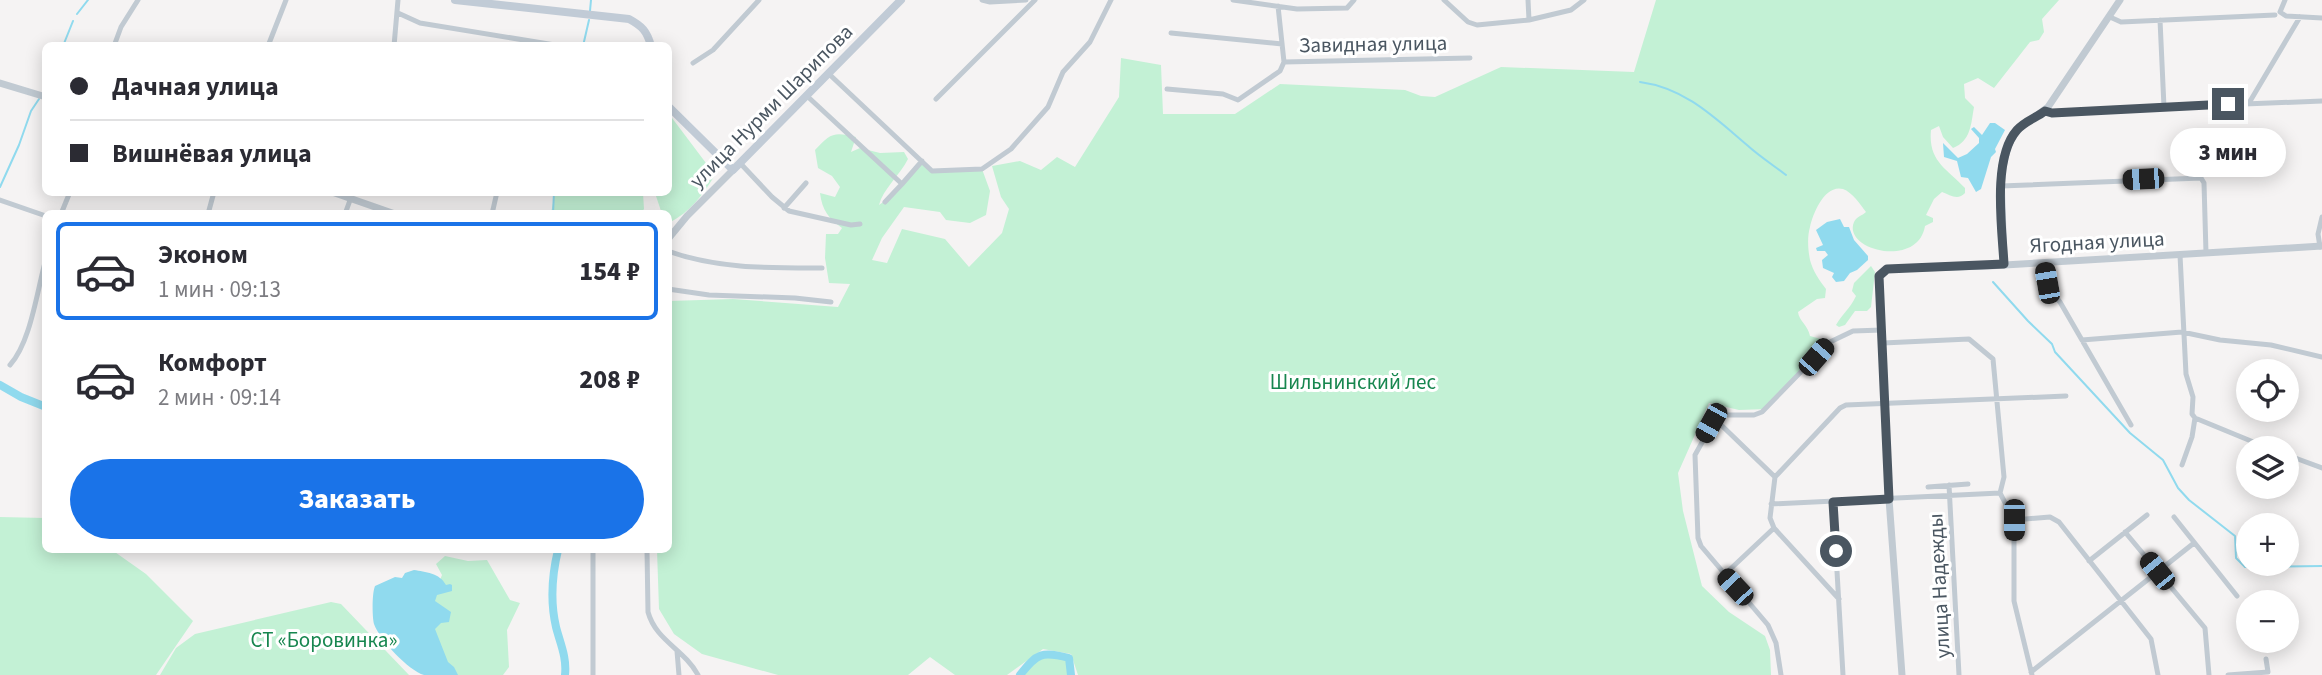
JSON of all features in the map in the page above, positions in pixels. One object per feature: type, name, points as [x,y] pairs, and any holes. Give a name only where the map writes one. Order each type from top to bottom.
[{"type":"main road","points":[[455,0],[629,19],[640,25],[650,42]]},
{"type":"main road","name":"улица Нурми Шарипова","points":[[733,170],[901,0]]},
{"type":"main road","points":[[672,110],[733,170]]},
{"type":"street","points":[[115,42],[121,27],[138,0]]},
{"type":"street","points":[[270,42],[286,0]]},
{"type":"street","points":[[394,42],[398,0]]},
{"type":"street","points":[[693,63],[713,50],[759,0]]},
{"type":"street","points":[[980,0],[1025,0],[1021,13]]},
{"type":"street","points":[[936,99],[1035,0]]},
{"type":"street","points":[[829,74],[932,171],[982,169],[1011,149],[1048,107],[1063,72],[1090,42],[1111,0]]},
{"type":"street","points":[[1233,0],[1297,9],[1347,8],[1354,0]]},
{"type":"street","points":[[1444,0],[1468,22],[1477,25],[1529,20],[1571,9],[1584,0]]},
{"type":"street","points":[[1528,0],[1529,20]]},
{"type":"street","points":[[2004,264],[2001,186],[2004,158],[2012,138],[2024,124],[2045,111],[2120,0]]},
{"type":"street","points":[[2285,0],[2280,12],[2286,16],[2322,18]]},
{"type":"street","points":[[1278,6],[1284,62]]},
{"type":"street","points":[[398,13],[420,23],[536,42]]},
{"type":"street","points":[[2110,17],[2121,22],[2275,15]]},
{"type":"street","points":[[2249,103],[2300,17]]},
{"type":"street","points":[[2160,20],[2164,107]]},
{"type":"street","name":"Завидная улица","points":[[1171,33],[1282,44]]},
{"type":"street","name":"Завидная улица","points":[[1167,89],[1223,94],[1238,100],[1280,71],[1284,62],[1470,58]]},
{"type":"street","points":[[0,83],[42,96]]},
{"type":"street","points":[[807,96],[902,184]]},
{"type":"street","points":[[2045,111],[2052,113],[2322,101]]},
{"type":"street","points":[[885,202],[922,161]]},
{"type":"street","points":[[740,163],[784,208],[796,214],[851,225],[860,224]]},
{"type":"street","name":"улица Нурми Шарипова","points":[[672,234],[733,170]]},
{"type":"street","points":[[2001,186],[2201,177],[2204,183],[2206,253]]},
{"type":"street","points":[[784,208],[806,183]]},
{"type":"street","points":[[354,196],[386,210]]},
{"type":"street","points":[[0,200],[42,215]]},
{"type":"street","points":[[2321,247],[2318,234],[2322,218]]},
{"type":"street","name":"Ягодная улица","points":[[1882,330],[1879,276],[1887,269],[2321,247]]},
{"type":"street","points":[[672,252],[702,261],[763,268],[822,268]]},
{"type":"street","points":[[2180,255],[2182,332],[2186,374],[2193,397],[2192,414],[2195,418],[2239,436]]},
{"type":"street","points":[[2043,262],[2048,288],[2060,302],[2131,425]]},
{"type":"street","points":[[10,365],[15,360],[24,337],[42,274]]},
{"type":"street","points":[[672,290],[709,295],[831,302]]},
{"type":"street","points":[[1781,675],[1776,643],[1768,625],[1706,553],[1698,538],[1695,455],[1715,419],[1723,415],[1754,415],[1768,408],[1830,342],[1853,331],[1882,330],[1889,499],[1902,675]]},
{"type":"street","points":[[2082,340],[2182,332],[2220,340],[2271,345],[2322,357]]},
{"type":"street","points":[[1883,343],[1969,339],[1993,359],[2004,477],[2000,493],[2014,520],[2014,601],[2032,674],[2194,543]]},
{"type":"street","points":[[1839,599],[1774,528],[1770,518],[1775,477],[1840,408],[1846,405],[2066,396]]},
{"type":"street","points":[[2182,466],[2195,418]]},
{"type":"street","points":[[1715,419],[1775,477]]},
{"type":"street","points":[[2299,459],[2322,468]]},
{"type":"street","points":[[1928,487],[1968,484]]},
{"type":"street","name":"улица Надежды","points":[[1949,485],[1959,675]]},
{"type":"street","points":[[1771,504],[2000,493]]},
{"type":"street","points":[[1833,502],[1843,675]]},
{"type":"street","points":[[2089,561],[2147,515]]},
{"type":"street","points":[[2174,517],[2236,595]]},
{"type":"street","points":[[2014,520],[2055,518],[2151,639],[2158,675]]},
{"type":"street","points":[[1724,575],[1774,528]]},
{"type":"street","points":[[2125,532],[2205,628],[2209,675]]},
{"type":"street","points":[[593,553],[593,675]]},
{"type":"street","points":[[647,553],[650,621],[662,638],[692,665],[698,675]]},
{"type":"street","points":[[676,649],[679,656],[679,675]]},
{"type":"street","points":[[2228,675],[2268,672],[2266,659]]},
{"type":"green space","name":"Шильнинский лес","points":[[1656,0],[2059,0],[2042,19],[2044,32],[2039,40],[2030,42],[1994,88],[1978,78],[1964,84],[1965,98],[1974,107],[1969,131],[1963,141],[1953,148],[1943,137],[1939,126],[1931,130],[1935,157],[1965,188],[1965,193],[1957,197],[1942,192],[1934,199],[1926,215],[1933,218],[1933,222],[1925,226],[1919,239],[1909,247],[1896,251],[1869,247],[1853,232],[1855,220],[1866,212],[1856,199],[1843,189],[1825,195],[1814,214],[1808,244],[1813,268],[1826,289],[1825,298],[1817,299],[1798,312],[1810,336],[1821,339],[1826,344],[1767,409],[1739,410],[1709,403],[1678,473],[1683,511],[1702,586],[1729,612],[1765,636],[1770,650],[1771,675],[1078,675],[1071,654],[1043,649],[1007,675],[955,675],[930,657],[908,675],[778,675],[702,654],[674,634],[659,609],[657,553],[672,553],[672,301],[733,299],[838,307],[850,284],[829,283],[825,258],[826,234],[838,234],[842,228],[827,214],[820,193],[835,197],[840,187],[832,176],[818,168],[815,150],[828,137],[842,134],[856,137],[851,152],[860,148],[880,153],[904,152],[908,159],[884,193],[879,205],[922,161],[933,171],[982,169],[990,191],[986,215],[970,223],[946,220],[940,212],[904,207],[882,238],[872,260],[887,263],[902,229],[945,239],[969,267],[1002,233],[1009,209],[1001,197],[992,166],[1020,161],[1041,170],[1057,157],[1075,167],[1119,97],[1121,58],[1161,65],[1163,114],[1235,114],[1280,84],[1405,90],[1421,96],[1435,97],[1501,67],[1634,72]]},
{"type":"green space","points":[[672,118],[715,175],[683,214],[672,221],[672,210],[661,210],[656,196],[672,196]]},
{"type":"green space","points":[[554,196],[643,196],[643,210],[552,210]]},
{"type":"green space","points":[[1871,266],[1875,272],[1871,307],[1867,311],[1855,311],[1845,325],[1839,327],[1836,325],[1856,296],[1852,291],[1854,283]]},
{"type":"green space","points":[[0,517],[42,518],[42,553],[116,553],[146,574],[193,621],[156,675],[0,675]]},
{"type":"green space","points":[[445,556],[468,561],[487,560],[510,600],[520,603],[507,630],[509,667],[503,675],[446,675],[432,625],[433,602],[442,575],[436,564]]},
{"type":"green space","name":"СТ «Боровинка»","points":[[331,602],[341,604],[409,675],[160,675],[176,648],[195,634]]},
{"type":"green space","points":[[1047,653],[1069,658],[1071,675],[1020,675],[1032,660]]},
{"type":"water","points":[[1990,123],[1995,123],[2005,130],[1996,152],[1991,157],[1981,189],[1976,192],[1968,178],[1961,177],[1957,161],[1944,157],[1943,143],[1958,158],[1979,143],[1979,138],[1971,129],[1974,127],[1982,135]]},
{"type":"water","points":[[1840,219],[1844,227],[1849,227],[1854,240],[1868,256],[1868,260],[1844,281],[1836,282],[1832,277],[1834,273],[1823,268],[1822,260],[1828,255],[1825,251],[1817,251],[1816,248],[1823,245],[1816,230],[1827,222]]},
{"type":"water","points":[[414,570],[432,574],[446,585],[452,585],[452,591],[437,595],[435,601],[451,612],[449,622],[441,623],[435,629],[448,662],[458,675],[424,675],[418,672],[395,654],[374,624],[375,586],[395,577],[402,578],[405,573]]},
{"type":"waterway","points":[[77,14],[88,0]]},
{"type":"waterway","points":[[590,11],[591,0]]},
{"type":"waterway","points":[[584,42],[589,20]]},
{"type":"waterway","points":[[65,42],[73,21]]},
{"type":"waterway","points":[[1640,82],[1671,90],[1698,105],[1786,175]]},
{"type":"waterway","points":[[0,187],[31,111],[39,99]]},
{"type":"waterway","points":[[553,210],[554,196]]},
{"type":"waterway","points":[[1993,282],[2130,433],[2163,460],[2178,488],[2189,500],[2235,536],[2236,558],[2245,567],[2322,566]]},
{"type":"waterway","points":[[0,385],[42,405]]},
{"type":"waterway","points":[[557,553],[552,598],[564,656],[565,675]]},
{"type":"waterway","points":[[1020,675],[1036,658],[1046,655],[1069,658],[1071,675]]},
{"type":"route","points":[[1836,551],[1833,502],[1889,499],[1880,272],[1887,269],[2004,264],[2001,186],[2004,158],[2017,130],[2045,111],[2052,113],[2228,104]]}]
